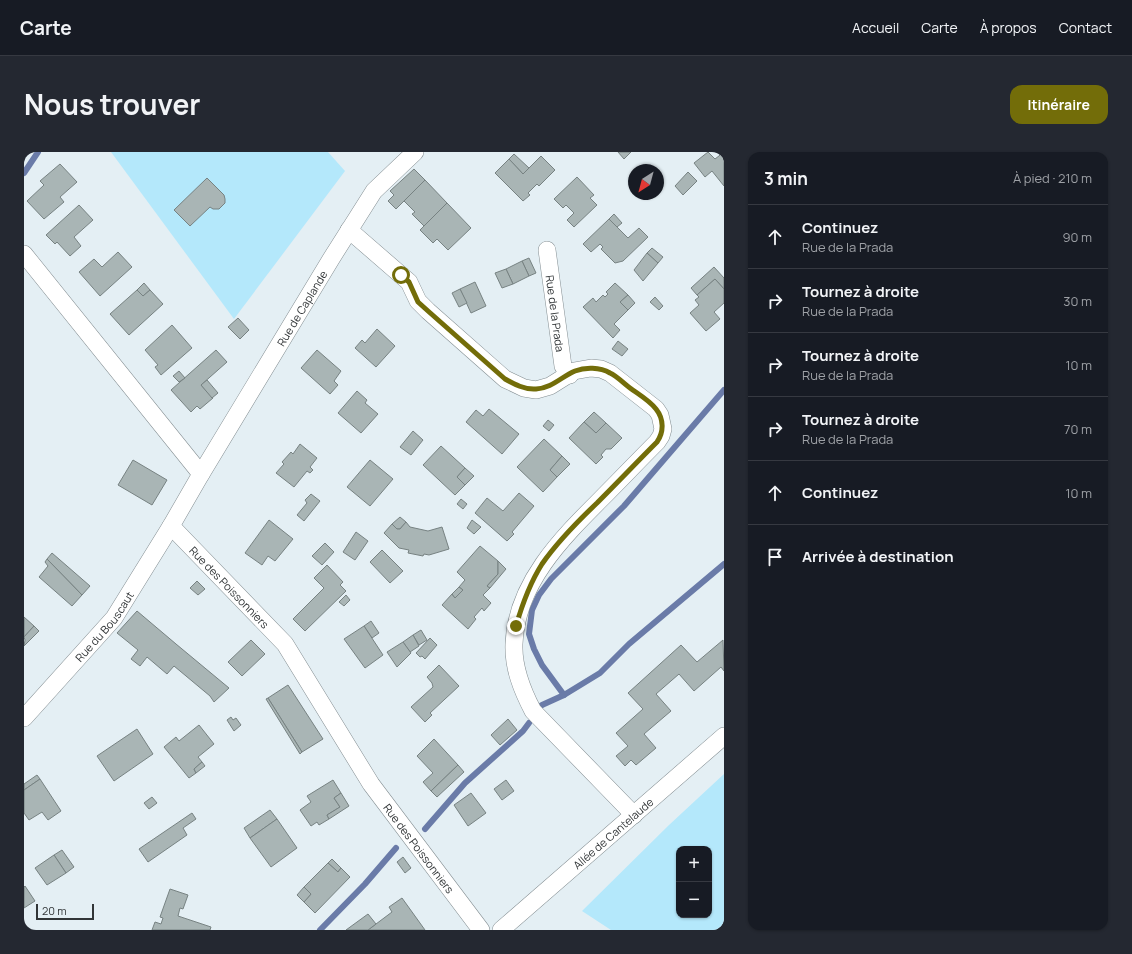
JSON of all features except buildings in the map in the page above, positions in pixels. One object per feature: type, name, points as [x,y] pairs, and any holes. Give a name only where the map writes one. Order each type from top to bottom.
[{"type":"street","name":"Rue de Caplande","points":[[201,474],[374,191],[415,152]]},
{"type":"street","points":[[350,230],[409,282],[418,302],[505,379],[524,388],[536,390],[550,386],[574,372],[591,368],[601,369],[610,373],[656,409],[660,415],[663,429],[657,442],[565,535],[542,566],[529,589],[517,620],[514,646],[516,669],[522,690],[533,711],[634,815]]},
{"type":"street","name":"Rue de la Prada","points":[[547,250],[563,366],[570,375]]},
{"type":"street","points":[[24,254],[201,474],[171,526]]},
{"type":"street","name":"Rue du Bouscaut","points":[[24,718],[114,618],[171,526]]},
{"type":"street","name":"Rue des Poissonniers","points":[[171,526],[284,644],[372,784],[481,930]]},
{"type":"street","name":"Allée de Cantelaude","points":[[500,930],[724,736]]},
{"type":"shaded area","points":[[111,152],[328,152],[345,171],[234,319]]},
{"type":"shaded area","points":[[724,774],[724,930],[611,930],[582,911],[669,825]]},
{"type":"waterway","points":[[24,173],[38,152]]},
{"type":"waterway","points":[[564,695],[542,665],[529,634],[532,610],[539,595],[551,579],[624,506],[724,390]]},
{"type":"waterway","points":[[538,708],[564,695],[600,673],[629,644],[724,564]]},
{"type":"waterway","points":[[425,829],[465,783],[523,731],[529,723]]},
{"type":"waterway","points":[[320,930],[365,884],[396,848]]},
{"type":"route","points":[[401,275],[409,282],[418,302],[505,379],[514,384],[524,388],[536,390],[550,386],[574,372],[591,368],[601,369],[610,373],[653,406],[660,415],[663,429],[657,442],[565,535],[551,553],[529,589],[520,610],[516,626]]}]
